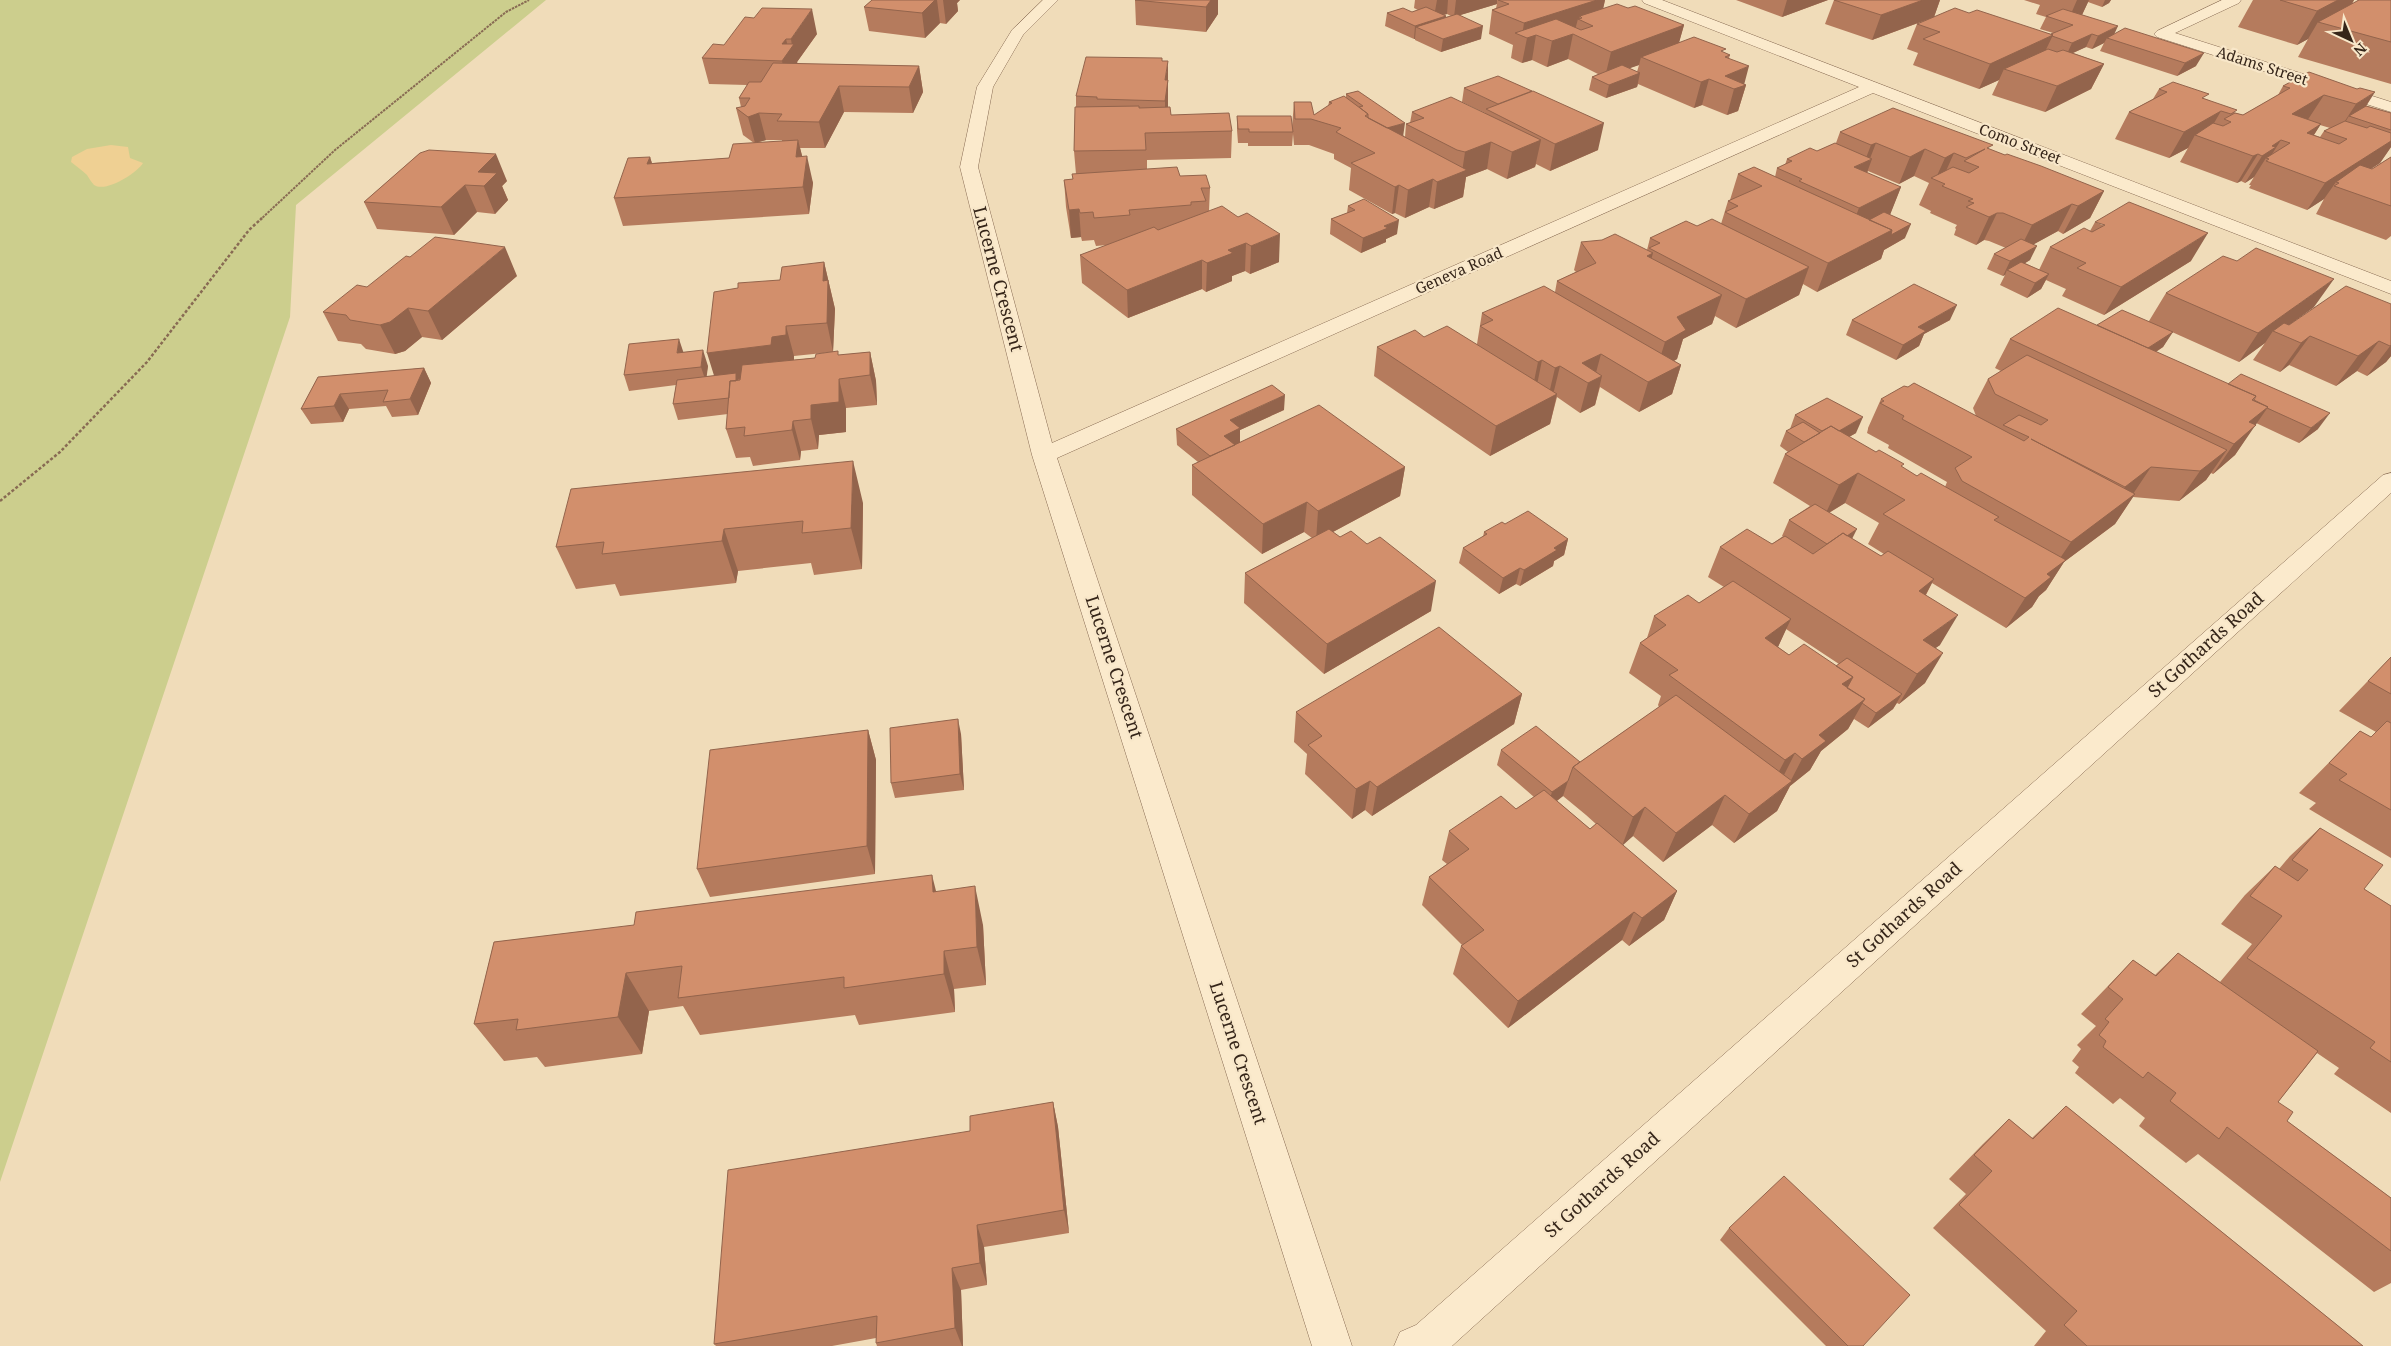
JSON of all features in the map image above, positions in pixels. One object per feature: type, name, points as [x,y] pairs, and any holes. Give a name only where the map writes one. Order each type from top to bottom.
[{"type":"street","name":"Lucerne Crescent","points":[[1051,0],[1017,33],[984,87],[969,168],[1044,455],[1332,1346]]},
{"type":"street","name":"Como Street","points":[[1649,0],[2391,288]]},
{"type":"street","name":"Adams Street","points":[[2234,0],[2162,34],[2391,107]]},
{"type":"street","name":"Geneva Road","points":[[1044,455],[1873,87]]},
{"type":"street","name":"St Gothards Road","points":[[1414,1346],[1438,1332],[2391,480]]},
{"type":"path","points":[[0,502],[60,452],[147,362],[249,230],[335,150],[506,12],[529,0]]},
{"type":"green space","points":[[0,0],[546,0],[296,205],[290,317],[0,1182]]},
{"type":"sand","points":[[111,145],[128,147],[130,158],[143,163],[121,181],[99,187],[94,185],[87,175],[71,162],[72,157],[87,149]]},
{"type":"building","points":[[872,0],[935,0],[922,13],[864,7]]},
{"type":"building","points":[[1135,0],[1211,0],[1206,7]]},
{"type":"building","points":[[1498,0],[1597,0],[1524,23],[1492,10],[1509,4]]},
{"type":"building","points":[[1834,0],[1923,0],[1881,15]]},
{"type":"building","points":[[2280,0],[2338,0],[2317,11]]},
{"type":"building","points":[[2359,0],[2391,0],[2391,42],[2318,22]]},
{"type":"building","points":[[1617,4],[1628,8],[1635,6],[1684,25],[1611,52],[1573,34],[1552,41],[1536,35],[1527,38],[1515,33],[1556,19],[1581,30],[1593,26],[1578,19],[1582,18],[1580,16]]},
{"type":"building","points":[[1426,7],[1446,16],[1415,26],[1387,13],[1403,8],[1412,12]]},
{"type":"building","points":[[762,8],[812,9],[791,39],[786,39],[782,44],[794,44],[782,61],[702,58],[713,44],[724,45],[745,17],[754,18]]},
{"type":"building","points":[[1955,8],[1969,13],[1977,10],[2053,35],[1990,64],[1923,39],[1940,32],[1917,24]]},
{"type":"building","points":[[2063,9],[2118,26],[2098,36],[2092,34],[2072,43],[2051,34],[2073,25],[2046,16]]},
{"type":"building","points":[[1457,14],[1483,26],[1443,39],[1416,27]]},
{"type":"building","points":[[2125,28],[2204,53],[2185,63],[2107,38]]},
{"type":"building","points":[[1694,37],[1726,49],[1721,51],[1730,55],[1725,57],[1749,66],[1725,76],[1746,85],[1734,89],[1709,79],[1701,82],[1641,57]]},
{"type":"building","points":[[2048,49],[2057,52],[2063,50],[2104,64],[2057,86],[2004,69]]},
{"type":"building","points":[[1086,57],[1162,58],[1162,61],[1168,61],[1165,80],[1168,80],[1165,101],[1097,99],[1097,97],[1076,96]]},
{"type":"building","points":[[773,63],[919,66],[909,87],[839,86],[819,122],[777,121],[782,114],[759,113],[748,117],[736,108],[745,106],[750,98],[739,98],[749,82],[761,82]]},
{"type":"building","points":[[1622,65],[1640,73],[1609,85],[1592,77]]},
{"type":"building","points":[[2309,72],[2357,89],[2375,92],[2356,104],[2324,95],[2292,114],[2321,124],[2307,133],[2339,144],[2347,139],[2324,131],[2345,121],[2391,133],[2391,141],[2325,183],[2266,161],[2269,159],[2266,158],[2290,143],[2281,140],[2272,146],[2276,147],[2262,156],[2258,154],[2253,156],[2195,135],[2213,123],[2223,126],[2231,122],[2224,119],[2235,113],[2243,115],[2290,88],[2283,86]]},
{"type":"building","points":[[1498,76],[1532,91],[1498,104],[1464,88]]},
{"type":"building","points":[[2173,82],[2209,94],[2202,98],[2237,110],[2231,114],[2221,111],[2184,132],[2129,112],[2167,92],[2159,89]]},
{"type":"building","points":[[1358,91],[1405,123],[1387,128],[1368,118],[1368,114],[1359,107],[1363,106],[1346,94]]},
{"type":"building","points":[[1533,91],[1604,123],[1555,144],[1486,109]]},
{"type":"building","points":[[1344,96],[1368,114],[1365,116],[1467,170],[1437,182],[1433,179],[1408,190],[1399,185],[1395,187],[1351,163],[1375,153],[1336,132],[1341,128],[1311,119],[1295,119],[1294,102],[1311,102],[1314,115],[1332,103],[1329,102]]},
{"type":"building","points":[[1451,97],[1541,140],[1512,152],[1491,142],[1465,152],[1457,150],[1406,124],[1424,118],[1412,112]]},
{"type":"building","points":[[1139,106],[1139,108],[1170,107],[1171,115],[1229,113],[1232,131],[1145,133],[1146,150],[1074,151],[1075,107]]},
{"type":"building","points":[[2366,106],[2391,113],[2391,130],[2349,116]]},
{"type":"building","points":[[1893,108],[1993,145],[1987,148],[2041,166],[2104,191],[2078,206],[2072,204],[2032,225],[2003,213],[1997,213],[1989,217],[1966,207],[1974,203],[1968,201],[1973,199],[1942,186],[1945,184],[1931,178],[1953,167],[1969,173],[1979,167],[1964,161],[1985,149],[1966,158],[1954,153],[1945,158],[1925,149],[1910,157],[1876,143],[1871,145],[1840,132]]},
{"type":"building","points":[[1237,116],[1291,116],[1293,132],[1249,132],[1249,129],[1238,129]]},
{"type":"building","points":[[798,140],[796,157],[807,156],[803,187],[614,198],[628,158],[650,157],[647,164],[729,158],[733,144]]},
{"type":"building","points":[[1835,143],[1872,159],[1854,167],[1901,187],[1859,208],[1799,181],[1802,179],[1777,168],[1792,161],[1787,159],[1810,148],[1817,151]]},
{"type":"building","points":[[429,150],[496,154],[478,172],[497,173],[484,186],[465,185],[441,207],[364,202],[420,153]]},
{"type":"building","points":[[2391,157],[2391,206],[2334,186],[2339,183],[2336,182],[2360,165],[2372,169]]},
{"type":"building","points":[[1177,167],[1180,176],[1206,175],[1210,188],[1201,188],[1206,201],[1191,202],[1191,205],[1129,210],[1130,215],[1094,218],[1093,212],[1080,213],[1079,209],[1069,210],[1064,180],[1073,179],[1072,174]]},
{"type":"building","points":[[1754,167],[1892,230],[1828,263],[1725,212],[1738,206],[1728,201],[1762,186],[1738,174]]},
{"type":"building","points":[[1364,199],[1399,220],[1384,226],[1388,228],[1363,238],[1331,219],[1355,210],[1348,206]]},
{"type":"building","points":[[2129,202],[2208,233],[2121,287],[2077,268],[2086,263],[2050,247],[2084,228],[2092,232],[2105,225],[2095,222]]},
{"type":"building","points":[[1222,206],[1238,217],[1247,213],[1280,234],[1251,246],[1246,243],[1228,250],[1233,253],[1207,263],[1202,260],[1127,290],[1080,255],[1154,227],[1158,230]]},
{"type":"building","points":[[1884,212],[1911,224],[1891,235],[1892,230],[1869,220]]},
{"type":"building","points":[[1712,219],[1809,267],[1746,299],[1649,248],[1660,243],[1650,238],[1686,221],[1697,226]]},
{"type":"building","points":[[1615,234],[1653,253],[1647,256],[1722,295],[1677,317],[1686,330],[1665,342],[1557,281],[1596,263],[1581,242],[1602,240]]},
{"type":"building","points":[[435,237],[505,247],[428,311],[408,308],[390,322],[380,325],[350,320],[346,315],[323,312],[357,285],[367,287],[406,256],[410,257]]},
{"type":"building","points":[[2021,239],[2037,246],[2010,261],[1994,254]]},
{"type":"building","points":[[2256,248],[2334,279],[2258,333],[2166,293],[2223,256],[2237,261]]},
{"type":"building","points":[[824,262],[823,281],[828,280],[827,323],[786,326],[786,335],[772,337],[771,345],[707,353],[714,292],[738,288],[738,283],[780,280],[782,267]]},
{"type":"building","points":[[2021,262],[2049,274],[2035,283],[2007,270]]},
{"type":"building","points":[[1914,284],[1957,305],[1918,327],[1926,331],[1903,345],[1852,320]]},
{"type":"building","points":[[1544,286],[1681,365],[1648,382],[1601,354],[1582,363],[1602,376],[1588,383],[1560,366],[1555,368],[1542,360],[1538,362],[1480,326],[1493,320],[1482,313]]},
{"type":"building","points":[[2346,286],[2391,304],[2390,346],[2379,341],[2358,356],[2310,336],[2301,343],[2273,331],[2284,323],[2289,325]]},
{"type":"building","points":[[2058,308],[2256,396],[2252,400],[2268,407],[2249,422],[2256,425],[2234,444],[2010,339]]},
{"type":"building","points":[[2122,310],[2173,332],[2148,348],[2097,325]]},
{"type":"building","points":[[1447,326],[1557,394],[1496,426],[1377,347],[1415,330],[1424,337]]},
{"type":"building","points":[[679,339],[677,353],[703,350],[701,367],[624,375],[629,344]]},
{"type":"building","points":[[838,351],[838,355],[870,352],[870,375],[839,379],[839,402],[811,405],[811,419],[793,421],[792,430],[744,436],[745,427],[726,429],[730,381],[740,380],[742,365],[815,358],[816,354]]},
{"type":"building","points":[[2027,355],[2227,450],[2200,471],[2151,467],[2125,487],[2031,439],[2135,494],[2071,542],[1962,481],[1955,468],[1972,457],[1902,419],[1904,416],[1880,403],[1884,401],[1881,399],[1904,386],[1908,387],[1914,383],[2024,441],[2029,437],[2003,425],[2019,415],[2041,425],[2048,420],[1995,394],[1988,379]]},
{"type":"building","points":[[424,368],[410,399],[383,402],[388,390],[340,394],[334,406],[301,409],[318,377]]},
{"type":"building","points":[[736,373],[736,381],[730,381],[729,398],[673,404],[677,380]]},
{"type":"building","points":[[2241,374],[2330,413],[2311,428],[2267,408],[2254,400],[2256,396],[2228,384]]},
{"type":"building","points":[[1272,385],[1285,395],[1230,420],[1240,428],[1224,436],[1235,445],[1210,456],[1176,429]]},
{"type":"building","points":[[1827,398],[1863,417],[1839,431],[1831,426],[1822,431],[1795,415]]},
{"type":"building","points":[[1319,405],[1405,467],[1318,511],[1307,502],[1263,524],[1192,465]]},
{"type":"building","points":[[1803,422],[1820,433],[1804,442],[1786,431]]},
{"type":"building","points":[[1831,426],[1876,452],[1879,450],[1904,464],[1901,466],[1917,476],[1921,473],[1999,517],[1994,520],[2066,560],[2047,574],[2051,577],[2025,598],[1883,514],[1905,500],[1858,473],[1839,485],[1785,454]]},
{"type":"building","points":[[853,461],[851,528],[802,533],[803,521],[724,529],[722,541],[602,554],[604,542],[556,547],[571,489]]},
{"type":"building","points":[[1815,504],[1857,529],[1847,536],[1843,533],[1827,544],[1789,520]]},
{"type":"building","points":[[1528,511],[1568,539],[1554,548],[1557,550],[1524,570],[1520,568],[1503,578],[1463,548],[1487,534],[1484,532],[1502,522],[1505,524]]},
{"type":"building","points":[[1329,529],[1340,537],[1351,531],[1367,544],[1380,537],[1436,581],[1327,644],[1245,573]]},
{"type":"building","points":[[1747,529],[1772,544],[1785,536],[1813,554],[1843,533],[1881,556],[1888,551],[1934,579],[1919,591],[1958,615],[1923,640],[1943,653],[1917,674],[1720,547]]},
{"type":"building","points":[[1733,581],[1791,619],[1765,638],[1789,655],[1804,644],[1853,677],[1842,684],[1865,699],[1819,735],[1826,741],[1802,759],[1795,753],[1785,760],[1669,675],[1678,670],[1640,643],[1666,625],[1654,616],[1688,595],[1699,603]]},
{"type":"building","points":[[1439,627],[1522,694],[1377,787],[1370,781],[1356,789],[1308,745],[1322,736],[1296,712]]},
{"type":"building","points":[[2391,657],[2391,694],[2368,681]]},
{"type":"building","points":[[1847,658],[1902,694],[1876,713],[1862,703],[1865,699],[1847,688],[1853,677],[1836,666]]},
{"type":"building","points":[[1676,695],[1792,781],[1749,814],[1725,795],[1676,833],[1645,807],[1633,817],[1573,767]]},
{"type":"building","points":[[958,719],[960,774],[891,783],[890,728]]},
{"type":"building","points":[[2387,721],[2391,723],[2391,810],[2339,780],[2347,774],[2329,763],[2360,731],[2371,737]]},
{"type":"building","points":[[1536,726],[1580,762],[1573,767],[1568,781],[1552,792],[1501,750]]},
{"type":"building","points":[[868,730],[867,846],[697,869],[710,750]]},
{"type":"building","points":[[1544,790],[1590,829],[1597,823],[1677,891],[1642,918],[1634,912],[1518,1001],[1461,946],[1484,930],[1429,877],[1469,849],[1449,831],[1501,796],[1516,809]]},
{"type":"building","points":[[2320,828],[2383,865],[2364,889],[2391,906],[2391,1062],[2370,1048],[2375,1042],[2247,958],[2282,916],[2250,896],[2275,866],[2298,881],[2308,870],[2292,860]]},
{"type":"building","points":[[932,875],[933,892],[975,886],[977,947],[944,951],[944,974],[844,988],[844,977],[678,998],[682,966],[626,973],[618,1017],[516,1030],[518,1019],[474,1024],[494,942],[634,925],[636,912]]},
{"type":"building","points":[[2178,953],[2318,1051],[2278,1102],[2293,1112],[2287,1121],[2391,1198],[2391,1251],[2227,1127],[2219,1139],[2170,1101],[2176,1093],[2148,1072],[2143,1078],[2103,1047],[2106,1041],[2099,1035],[2109,1022],[2105,1019],[2123,999],[2108,987],[2133,960],[2156,976]]},
{"type":"building","points":[[1053,1102],[1064,1210],[977,1225],[980,1263],[952,1268],[955,1328],[876,1343],[877,1316],[714,1344],[728,1170],[970,1131],[970,1116]]},
{"type":"building","points":[[2066,1106],[2363,1346],[2087,1346],[2064,1325],[2077,1311],[1959,1205],[1992,1171],[1974,1155],[2009,1119],[2033,1139]]},
{"type":"building","points":[[1784,1176],[1910,1295],[1863,1346],[1848,1346],[1729,1228]]}]
